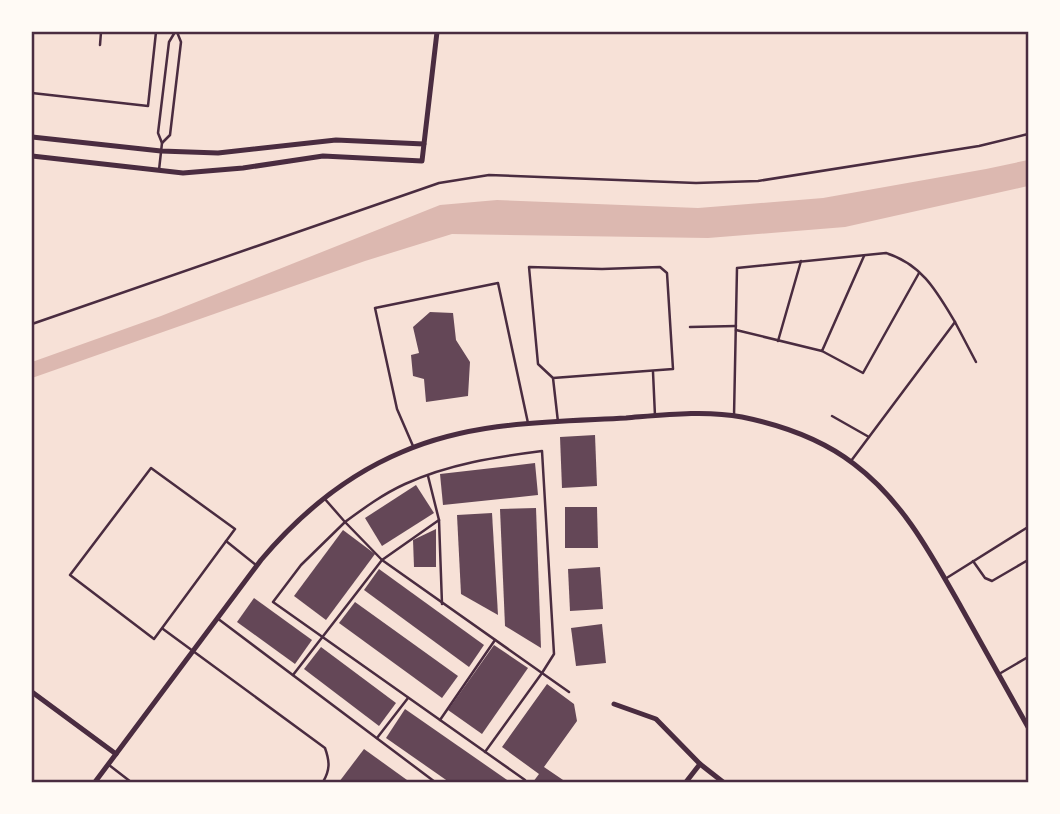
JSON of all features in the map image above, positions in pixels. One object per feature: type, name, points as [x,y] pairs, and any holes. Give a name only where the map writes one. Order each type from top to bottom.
[{"type":"street","points":[[32,156],[183,173],[323,156],[422,161],[437,32]]},
{"type":"street","points":[[32,137],[218,153],[337,139],[424,144]]},
{"type":"street","points":[[95,782],[279,538],[324,498],[377,463],[434,439],[528,423],[655,416],[734,416],[797,433],[852,461],[902,509],[945,579],[1028,727]]},
{"type":"street","points":[[32,692],[116,754]]},
{"type":"street","points":[[614,704],[656,719],[700,764],[723,782]]},
{"type":"street","points":[[686,782],[700,764]]},
{"type":"lane","points":[[32,37],[33,32]]},
{"type":"lane","points":[[100,45],[101,32]]},
{"type":"lane","points":[[32,93],[148,106],[156,32]]},
{"type":"lane","points":[[159,170],[162,147],[158,133],[169,42],[176,32],[181,42],[170,135],[162,147]]},
{"type":"lane","points":[[32,324],[439,183],[489,176],[696,183],[758,181],[979,146],[1028,134]]},
{"type":"lane","points":[[734,416],[737,268],[887,253],[900,257],[929,280],[956,322],[976,362]]},
{"type":"lane","points":[[822,351],[864,256]]},
{"type":"lane","points":[[778,341],[801,261]]},
{"type":"lane","points":[[553,378],[674,369],[667,273],[660,267],[529,267],[538,363],[553,378],[558,422]]},
{"type":"lane","points":[[690,327],[736,328],[822,351],[863,373],[919,273]]},
{"type":"lane","points":[[414,447],[397,409],[376,308],[498,283],[528,423]]},
{"type":"lane","points":[[852,461],[956,322]]},
{"type":"lane","points":[[653,372],[655,416]]},
{"type":"lane","points":[[832,416],[869,438]]},
{"type":"lane","points":[[485,752],[554,654],[542,451],[489,457],[404,484],[345,522],[301,565],[273,602],[408,698],[440,720],[485,752],[525,780],[523,782]]},
{"type":"lane","points":[[151,468],[235,529],[226,541],[154,639],[70,575],[151,468]]},
{"type":"lane","points":[[428,475],[439,520],[442,604]]},
{"type":"lane","points":[[324,498],[382,560],[569,692]]},
{"type":"lane","points":[[293,675],[382,560],[439,520]]},
{"type":"lane","points":[[945,579],[1028,527]]},
{"type":"lane","points":[[226,541],[257,566]]},
{"type":"lane","points":[[973,561],[985,578],[992,581],[1028,560]]},
{"type":"lane","points":[[217,618],[435,782]]},
{"type":"lane","points":[[162,628],[325,748],[330,759],[329,773],[323,782]]},
{"type":"lane","points":[[440,720],[495,640]]},
{"type":"lane","points":[[999,674],[1028,657]]},
{"type":"lane","points":[[377,738],[408,698]]},
{"type":"lane","points":[[108,765],[131,782]]},
{"type":"shaded area","points":[[1028,160],[1028,186],[845,227],[708,238],[452,234],[365,261],[32,378],[32,362],[161,316],[440,205],[497,200],[698,208],[823,198]]},
{"type":"building","points":[[430,312],[453,313],[456,340],[470,362],[468,396],[426,402],[424,379],[413,376],[411,355],[419,353],[413,327]]},
{"type":"building","points":[[595,435],[597,486],[562,488],[560,437]]},
{"type":"building","points":[[535,463],[538,495],[443,505],[440,474]]},
{"type":"building","points":[[416,485],[434,513],[382,546],[365,518]]},
{"type":"building","points":[[565,507],[597,507],[598,548],[565,548]]},
{"type":"building","points":[[536,508],[541,648],[505,626],[500,509]]},
{"type":"building","points":[[492,513],[498,615],[461,594],[457,515]]},
{"type":"building","points":[[436,529],[436,567],[414,567],[413,540]]},
{"type":"building","points":[[343,530],[375,554],[326,620],[294,596]]},
{"type":"building","points":[[600,567],[603,609],[570,611],[568,569]]},
{"type":"building","points":[[379,569],[484,645],[469,667],[364,590]]},
{"type":"building","points":[[254,598],[312,640],[295,664],[237,622]]},
{"type":"building","points":[[355,602],[458,676],[442,698],[339,623]]},
{"type":"building","points":[[602,624],[606,663],[576,666],[571,628]]},
{"type":"building","points":[[494,645],[528,668],[482,734],[448,710]]},
{"type":"building","points":[[321,647],[396,703],[379,726],[304,669]]},
{"type":"building","points":[[547,684],[574,704],[577,721],[544,767],[566,782],[533,782],[539,774],[502,747]]},
{"type":"building","points":[[405,709],[510,782],[449,782],[386,738]]},
{"type":"building","points":[[364,749],[407,780],[339,782]]}]
